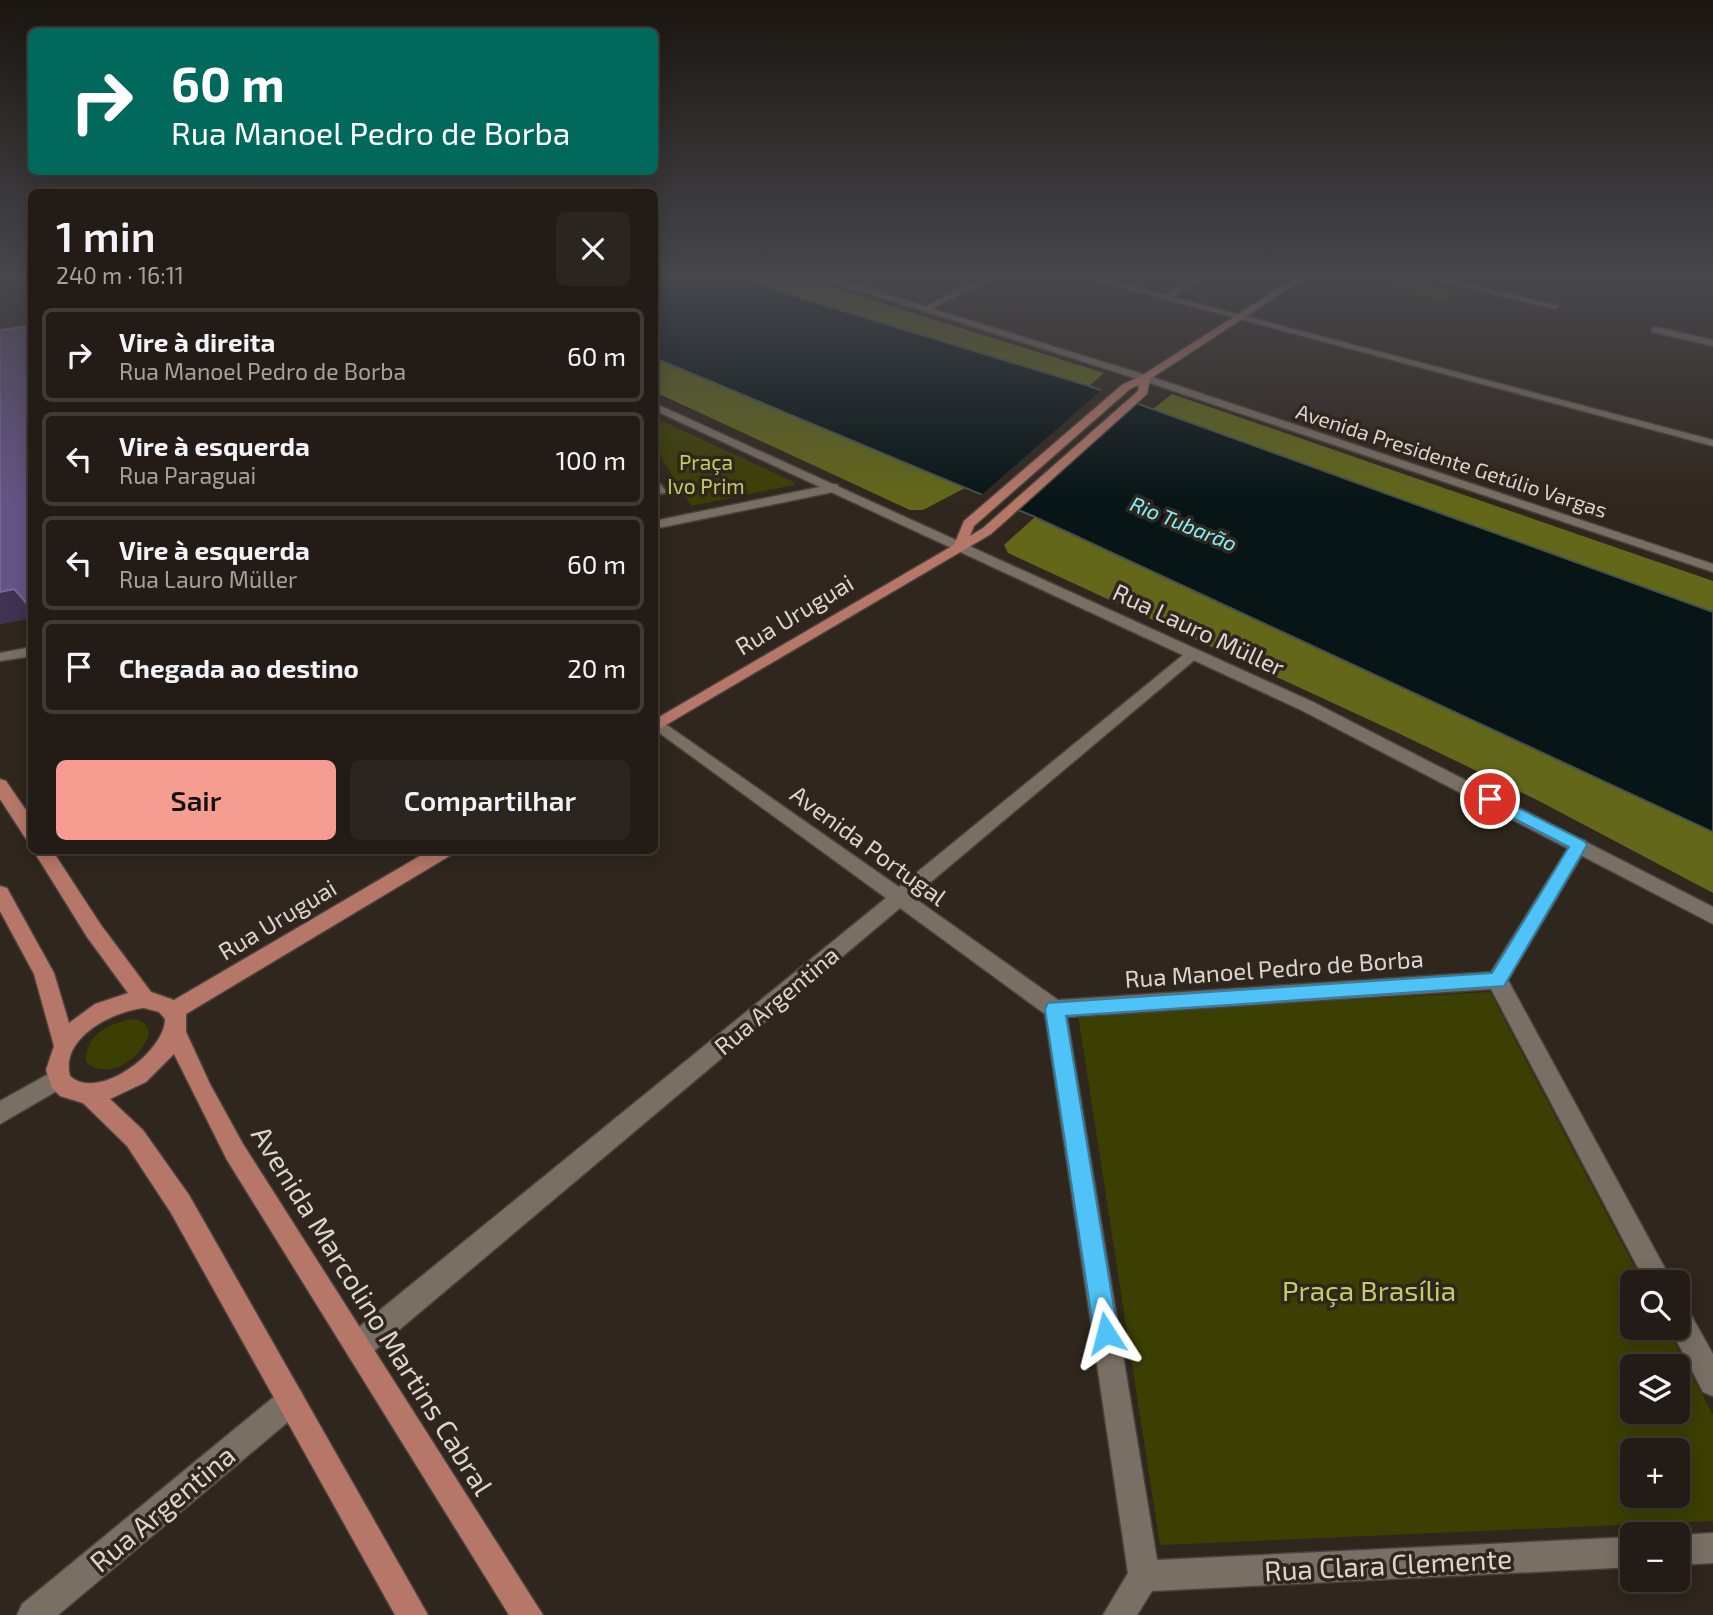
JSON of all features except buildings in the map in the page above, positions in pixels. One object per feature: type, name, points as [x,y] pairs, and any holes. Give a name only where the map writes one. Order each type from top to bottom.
[{"type":"main road","points":[[960,546],[968,524],[1126,387],[1187,351]]},
{"type":"main road","name":"Rua Uruguai","points":[[658,723],[987,531],[1143,391],[1145,378]]},
{"type":"main road","points":[[0,785],[28,828]]},
{"type":"main road","points":[[45,854],[94,932],[144,999]]},
{"type":"main road","name":"Rua Uruguai","points":[[174,1021],[439,854]]},
{"type":"main road","points":[[0,893],[44,973],[64,1044]]},
{"type":"main road","points":[[157,1000],[174,1021],[159,1060],[143,1073],[107,1090],[88,1093],[75,1091],[58,1079],[58,1056],[64,1044],[76,1030],[100,1012],[127,1001],[157,1000]]},
{"type":"main road","name":"Avenida Marcolino Martins Cabral","points":[[174,1021],[202,1091],[235,1152],[527,1615]]},
{"type":"main road","points":[[88,1093],[135,1138],[160,1172],[412,1615]]},
{"type":"street","name":"Avenida Presidente Getúlio Vargas","points":[[1059,351],[1713,568]]},
{"type":"street","points":[[1366,351],[1713,443]]},
{"type":"street","name":"Rua Lauro Müller","points":[[658,408],[1369,736],[1713,916]]},
{"type":"street","points":[[658,524],[834,488]]},
{"type":"street","points":[[0,657],[28,652]]},
{"type":"street","name":"Rua Argentina","points":[[358,1346],[1193,654]]},
{"type":"street","name":"Avenida Portugal","points":[[658,725],[1055,1009]]},
{"type":"street","points":[[1578,845],[1497,980],[1653,1270]]},
{"type":"street","name":"Rua Manoel Pedro de Borba","points":[[1055,1009],[1497,980]]},
{"type":"street","points":[[1055,1009],[1144,1576],[1119,1615]]},
{"type":"street","points":[[0,1113],[58,1079]]},
{"type":"street","points":[[1690,1339],[1713,1382]]},
{"type":"street","name":"Rua Argentina","points":[[33,1615],[291,1401]]},
{"type":"street","points":[[1690,1549],[1713,1548]]},
{"type":"street","name":"Rua Clara Clemente","points":[[1144,1576],[1620,1553]]},
{"type":"green space","points":[[975,351],[1035,351],[1104,373],[1089,386]]},
{"type":"green space","points":[[658,360],[965,488],[923,510],[910,510],[658,393]]},
{"type":"green space","points":[[1172,394],[1713,581],[1713,612],[1153,409]]},
{"type":"green space","name":"Praça Ivo Prim","points":[[662,421],[794,482],[794,485],[691,506],[658,452],[658,424]]},
{"type":"green space","points":[[1035,517],[1713,832],[1713,893],[1539,801],[1008,553],[1004,545]]},
{"type":"green space","name":"Praça Brasília","points":[[1490,992],[1636,1270],[1620,1270],[1620,1340],[1673,1340],[1681,1354],[1620,1354],[1620,1424],[1690,1424],[1690,1372],[1713,1415],[1713,1521],[1620,1522],[1620,1525],[1160,1545],[1078,1015]]},
{"type":"green space","points":[[132,1019],[144,1023],[149,1034],[132,1059],[114,1068],[104,1069],[95,1068],[86,1062],[89,1045],[100,1032]]},
{"type":"water","name":"Rio Tubarão","points":[[658,351],[975,351],[1089,386],[1713,612],[1713,832],[1035,517],[658,359]]},
{"type":"pier","points":[[1104,388],[1139,400],[1015,512],[979,497]]},
{"type":"route","points":[[1106,1333],[1055,1009],[1497,980],[1578,845],[1490,799]]}]
